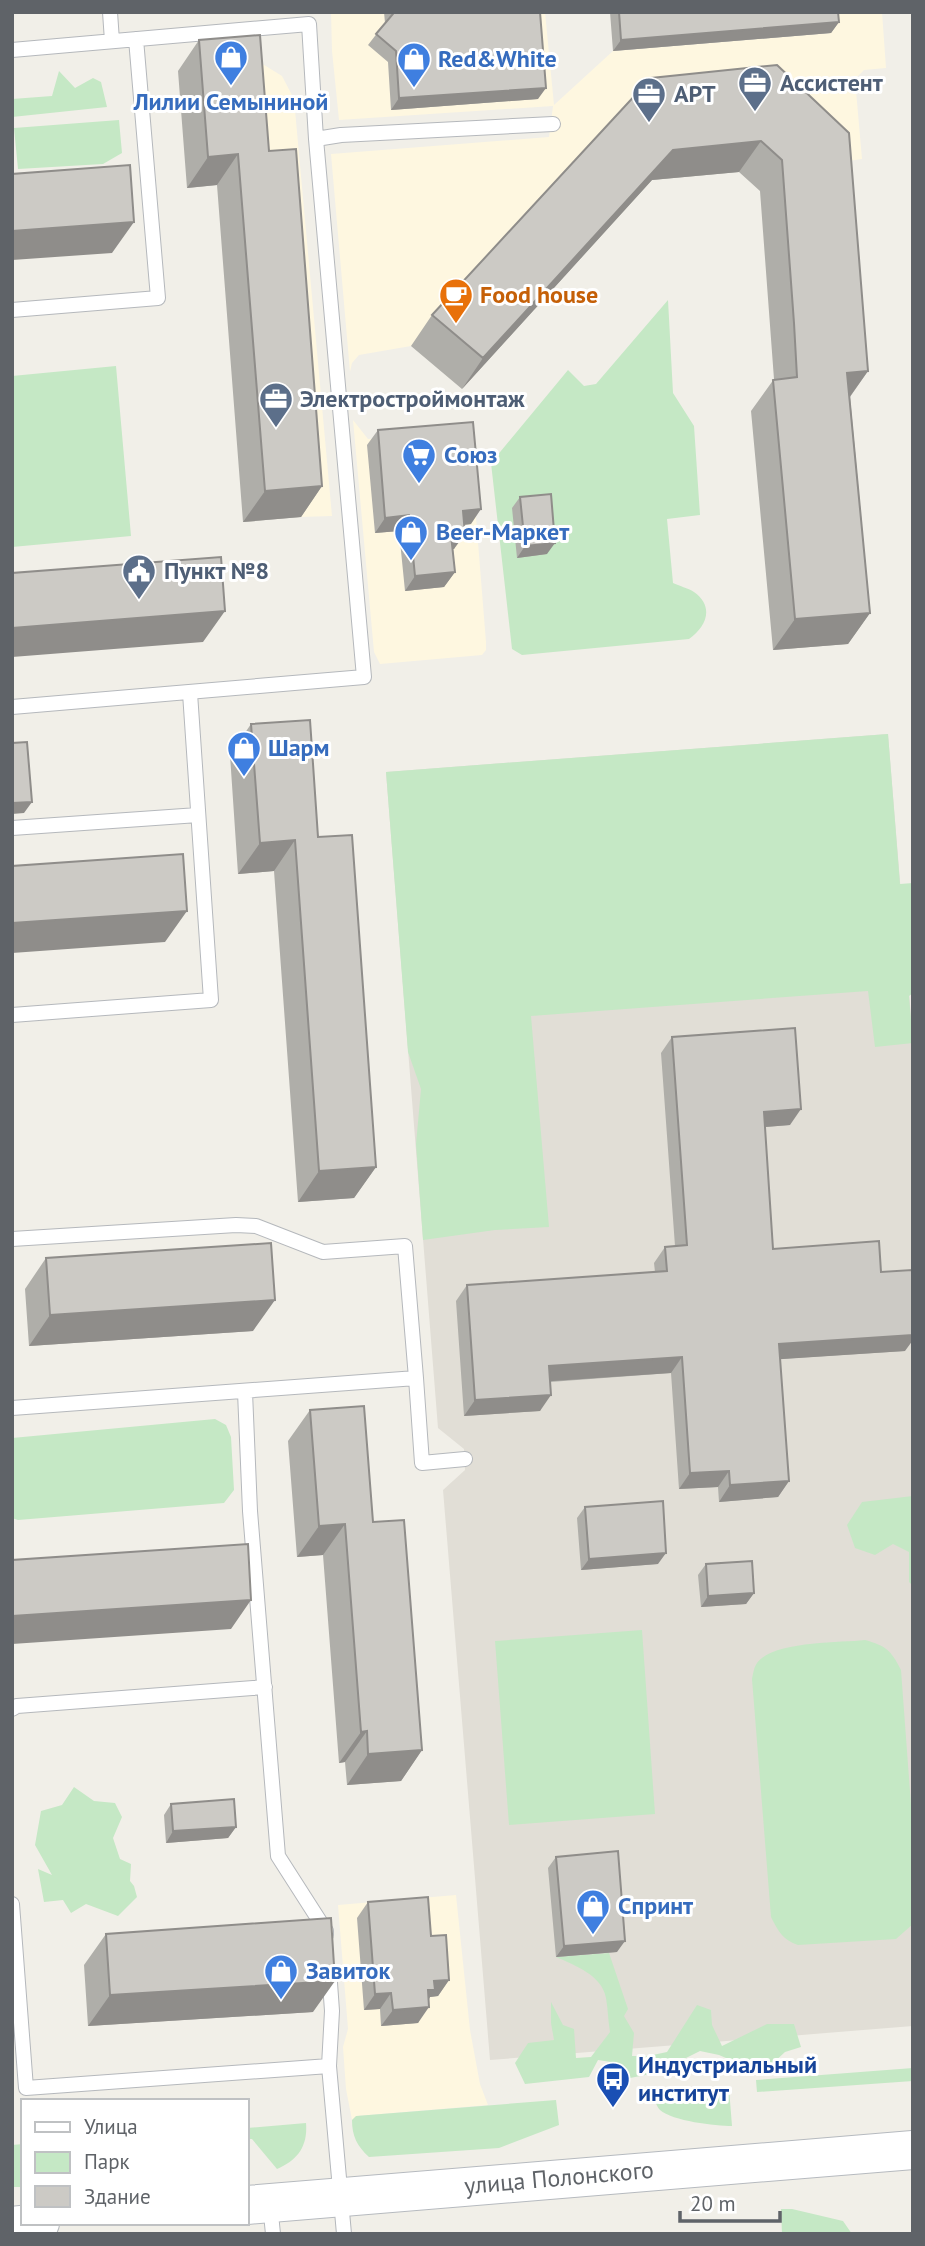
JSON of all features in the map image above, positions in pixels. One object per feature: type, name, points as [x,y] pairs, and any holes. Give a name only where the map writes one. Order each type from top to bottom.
[{"type":"main road","name":"улица Полонского","points":[[263,2214],[340,2196],[913,2150]]},
{"type":"lane","points":[[110,12],[112,41]]},
{"type":"lane","points":[[12,50],[309,24],[316,139],[364,677],[12,707]]},
{"type":"lane","points":[[12,310],[158,298],[136,39]]},
{"type":"lane","points":[[316,139],[341,135],[553,124]]},
{"type":"lane","points":[[12,1016],[211,1000],[190,693]]},
{"type":"lane","points":[[12,828],[198,815]]},
{"type":"lane","points":[[12,1239],[236,1225],[256,1226],[323,1252],[405,1246],[422,1463],[465,1460]]},
{"type":"lane","points":[[12,1408],[416,1378]]},
{"type":"lane","points":[[245,1392],[250,1511],[278,1856],[326,1931],[332,2011],[329,2066],[344,2234]]},
{"type":"lane","points":[[12,1709],[17,1706],[265,1687]]},
{"type":"lane","points":[[12,1904],[26,2088],[329,2066]]},
{"type":"shaded area","points":[[331,12],[545,12],[554,105],[613,51],[831,33],[830,12],[882,12],[886,68],[864,70],[855,79],[862,159],[828,164],[629,109],[411,346],[359,355],[352,363],[350,372],[331,154],[549,137],[553,106],[339,120]]},
{"type":"shaded area","points":[[251,57],[282,76],[294,99],[332,516],[301,517],[275,180]]},
{"type":"shaded area","points":[[353,420],[368,439],[469,430],[486,642],[486,650],[482,655],[380,664],[374,652]]},
{"type":"shaded area","points":[[888,734],[913,1041],[913,2026],[490,2060],[443,1490],[465,1470],[464,1449],[438,1428],[386,772]]},
{"type":"shaded area","points":[[456,1895],[470,2030],[480,2084],[488,2105],[357,2116],[352,2120],[346,2089],[343,2047],[348,2029],[338,1905]]},
{"type":"green space","points":[[59,71],[75,88],[93,78],[101,82],[107,107],[12,117],[12,99],[52,96]]},
{"type":"green space","points":[[119,120],[122,153],[103,164],[18,169],[14,128]]},
{"type":"green space","points":[[668,300],[673,393],[694,426],[700,515],[667,519],[673,583],[701,598],[706,610],[704,623],[689,639],[522,655],[512,649],[491,463],[568,370],[584,386],[596,384]]},
{"type":"green space","points":[[116,366],[131,536],[12,547],[12,376]]},
{"type":"green space","points":[[888,734],[900,884],[913,883],[913,993],[909,996],[913,1043],[875,1047],[868,991],[531,1016],[549,1227],[495,1230],[423,1240],[416,1144],[421,1089],[408,1052],[386,772]]},
{"type":"green space","points":[[215,1419],[226,1425],[231,1437],[234,1490],[224,1503],[18,1520],[12,1518],[12,1438]]},
{"type":"green space","points":[[913,1496],[913,1586],[909,1582],[909,1552],[893,1544],[875,1555],[855,1548],[847,1525],[862,1502]]},
{"type":"green space","points":[[642,1630],[655,1814],[509,1825],[495,1641]]},
{"type":"green space","points":[[865,1640],[887,1650],[901,1670],[913,1832],[913,1924],[896,1939],[798,1945],[782,1934],[771,1917],[753,1673],[757,1663],[777,1651],[807,1644]]},
{"type":"green space","points":[[74,1787],[94,1801],[115,1803],[122,1817],[113,1838],[120,1859],[131,1864],[130,1881],[137,1897],[118,1916],[86,1904],[71,1913],[63,1900],[44,1902],[38,1869],[52,1875],[35,1845],[41,1811],[62,1805]]},
{"type":"green space","points":[[609,1953],[628,2009],[624,2016],[634,2033],[632,2056],[667,2052],[697,2005],[711,2010],[712,2025],[722,2046],[767,2024],[794,2024],[801,2047],[785,2052],[771,2065],[740,2064],[700,2051],[680,2061],[671,2070],[630,2078],[611,2062],[598,2060],[589,2077],[525,2084],[515,2063],[528,2043],[554,2040],[551,2002],[563,2025],[574,2029],[576,2058],[591,2057],[610,2032],[606,1998],[599,1983],[586,1972],[556,1957]]},
{"type":"green space","points":[[913,2068],[913,2081],[757,2092],[756,2080]]},
{"type":"green space","points":[[729,2088],[732,2126],[705,2124],[666,2114],[660,2110],[652,2095]]},
{"type":"green space","points":[[556,2100],[559,2125],[499,2148],[369,2157],[358,2145],[353,2131],[352,2120],[356,2116]]},
{"type":"green space","points":[[306,2123],[305,2139],[300,2152],[277,2169],[252,2139],[248,2139],[248,2128]]},
{"type":"green space","points":[[21,2144],[21,2187],[12,2187],[12,2145]]},
{"type":"green space","points":[[781,2209],[843,2221],[852,2234],[782,2234]]},
{"type":"building","points":[[393,12],[540,12],[546,88],[399,98],[396,51],[376,34]]},
{"type":"building","points":[[619,12],[838,12],[839,22],[621,40]]},
{"type":"building","points":[[260,35],[269,151],[296,149],[322,486],[265,491],[238,154],[208,157],[199,40]]},
{"type":"building","points":[[777,65],[849,133],[868,371],[847,373],[870,613],[795,619],[773,380],[797,377],[794,323],[782,160],[761,141],[673,150],[483,358],[432,315],[651,78]]},
{"type":"building","points":[[130,165],[134,222],[12,231],[12,174]]},
{"type":"building","name":"Союз","points":[[473,422],[481,509],[463,511],[465,534],[451,535],[455,572],[415,576],[409,515],[385,518],[378,430]]},
{"type":"building","points":[[551,494],[555,543],[525,546],[520,497]]},
{"type":"building","points":[[221,557],[225,611],[12,628],[12,573]]},
{"type":"building","points":[[310,720],[318,837],[352,835],[376,1167],[319,1171],[295,840],[260,843],[251,724]]},
{"type":"building","points":[[27,742],[32,802],[12,803],[12,743]]},
{"type":"building","points":[[183,854],[187,911],[12,923],[12,866]]},
{"type":"building","points":[[795,1028],[801,1109],[764,1112],[773,1249],[879,1241],[881,1272],[912,1270],[913,1335],[779,1344],[789,1481],[730,1485],[729,1471],[690,1473],[682,1357],[549,1366],[551,1395],[475,1400],[467,1285],[667,1271],[665,1247],[687,1245],[672,1037]]},
{"type":"building","points":[[271,1243],[275,1300],[50,1315],[46,1258]]},
{"type":"building","points":[[364,1406],[373,1522],[404,1520],[422,1750],[368,1754],[367,1731],[361,1732],[345,1524],[319,1526],[310,1410]]},
{"type":"building","points":[[663,1501],[666,1553],[589,1559],[585,1507]]},
{"type":"building","points":[[248,1544],[251,1600],[12,1616],[12,1560]]},
{"type":"building","points":[[752,1561],[754,1593],[708,1596],[706,1564]]},
{"type":"building","points":[[234,1799],[236,1827],[173,1831],[171,1804]]},
{"type":"building","points":[[618,1851],[625,1941],[564,1946],[556,1857]]},
{"type":"building","points":[[428,1897],[431,1936],[446,1935],[449,1980],[434,1981],[435,1990],[428,1990],[429,2007],[393,2010],[391,1993],[375,1994],[368,1902]]},
{"type":"building","points":[[331,1918],[335,1981],[110,1995],[106,1934]]},
{"type":"place","name":"Лилии Семыниной","points":[[231,87]]},
{"type":"place","name":"Red&White","points":[[414,89]]},
{"type":"place","name":"Ассистент","points":[[755,113]]},
{"type":"place","name":"АРТ","points":[[649,124]]},
{"type":"place","name":"Food house","points":[[456,325]]},
{"type":"place","name":"Электростроймонтаж","points":[[276,429]]},
{"type":"place","name":"Союз","points":[[419,485]]},
{"type":"place","name":"Beer-Маркет","points":[[411,562]]},
{"type":"place","name":"Пункт №8","points":[[139,601]]},
{"type":"place","name":"Шарм","points":[[244,778]]},
{"type":"place","name":"Спринт","points":[[593,1936]]},
{"type":"place","name":"Завиток","points":[[281,2001]]},
{"type":"place","name":"Индустриальный институт","points":[[613,2109]]}]
